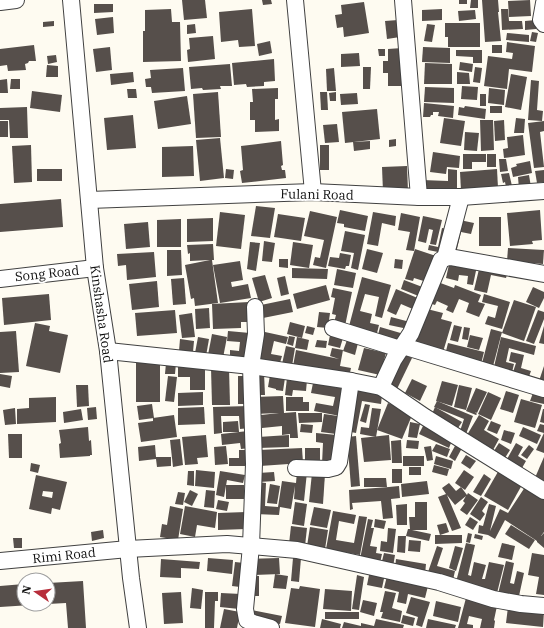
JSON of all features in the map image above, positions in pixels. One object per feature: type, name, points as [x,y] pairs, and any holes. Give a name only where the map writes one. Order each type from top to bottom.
[{"type":"street","points":[[0,2],[16,0]]},
{"type":"street","name":"Kinshasha Road","points":[[71,0],[95,268],[108,351],[128,549],[138,628]]},
{"type":"street","points":[[295,0],[313,192]]},
{"type":"street","points":[[403,0],[418,197]]},
{"type":"street","points":[[544,3],[541,20],[544,24]]},
{"type":"street","name":"Fulani Road","points":[[89,200],[313,192],[418,197],[461,197],[544,190]]},
{"type":"street","points":[[445,258],[461,197]]},
{"type":"street","points":[[381,387],[394,359],[411,333],[441,260],[450,257],[544,274]]},
{"type":"street","name":"Song Road","points":[[0,278],[95,268]]},
{"type":"street","points":[[255,307],[256,334],[251,366],[254,464],[251,546],[245,609],[247,620],[270,628]]},
{"type":"street","points":[[333,328],[544,389]]},
{"type":"street","points":[[108,351],[251,366],[381,387],[425,417],[544,491]]},
{"type":"street","points":[[296,468],[328,469],[336,467],[339,462],[351,381]]},
{"type":"street","name":"Rimi Road","points":[[0,561],[128,549],[227,544],[297,550],[439,582],[494,598],[521,604],[544,606]]},
{"type":"building","points":[[182,0],[205,0],[207,18],[184,20]]},
{"type":"building","points":[[262,0],[271,0],[272,4],[263,5]]},
{"type":"building","points":[[459,0],[467,0],[467,4],[459,4]]},
{"type":"building","points":[[471,0],[478,0],[478,8],[470,8]]},
{"type":"building","points":[[482,0],[498,0],[501,41],[485,42]]},
{"type":"building","points":[[530,0],[531,16],[509,17],[508,1]]},
{"type":"building","points":[[364,2],[369,33],[344,37],[343,27],[337,28],[335,15],[342,14],[341,5]]},
{"type":"building","points":[[94,4],[113,4],[113,12],[94,13]]},
{"type":"building","points":[[171,9],[172,22],[180,22],[181,61],[143,62],[145,10]]},
{"type":"building","points":[[252,9],[255,46],[239,47],[238,40],[221,42],[219,12]]},
{"type":"building","points":[[442,9],[442,20],[422,21],[422,10]]},
{"type":"building","points":[[501,9],[508,9],[509,21],[522,21],[523,29],[502,30]]},
{"type":"building","points":[[475,10],[476,19],[459,21],[458,11]]},
{"type":"building","points":[[113,17],[114,33],[97,35],[95,19]]},
{"type":"building","points":[[398,20],[400,37],[387,39],[385,21]]},
{"type":"building","points":[[536,20],[536,29],[525,30],[525,21]]},
{"type":"building","points":[[54,21],[54,26],[43,27],[43,22]]},
{"type":"building","points":[[445,23],[480,23],[480,47],[448,47],[448,37],[445,37]]},
{"type":"building","points":[[195,24],[196,33],[187,34],[187,25]]},
{"type":"building","points":[[427,24],[435,25],[432,42],[424,41]]},
{"type":"building","points":[[532,32],[538,33],[536,42],[530,41]]},
{"type":"building","points":[[507,33],[529,35],[529,42],[506,40]]},
{"type":"building","points":[[213,36],[215,59],[188,62],[187,50],[190,49],[189,38]]},
{"type":"building","points":[[270,41],[272,53],[259,56],[257,44]]},
{"type":"building","points":[[507,42],[535,46],[532,72],[509,69],[507,89],[484,86],[488,56],[512,59],[513,53],[506,52]]},
{"type":"building","points":[[34,45],[36,61],[29,61],[25,64],[26,70],[8,71],[7,65],[0,66],[0,49]]},
{"type":"building","points":[[492,45],[502,45],[502,53],[492,53]]},
{"type":"building","points":[[110,47],[112,70],[96,72],[93,49]]},
{"type":"building","points":[[423,47],[450,48],[450,63],[422,62]]},
{"type":"building","points":[[402,48],[403,86],[388,86],[388,73],[383,73],[383,61],[388,61],[388,49]]},
{"type":"building","points":[[378,49],[385,49],[385,56],[379,56]]},
{"type":"building","points":[[456,50],[482,50],[482,63],[473,63],[473,57],[456,56]]},
{"type":"building","points":[[359,53],[360,66],[341,67],[341,54]]},
{"type":"building","points":[[56,55],[57,62],[48,64],[47,56]]},
{"type":"building","points":[[274,59],[275,81],[264,82],[264,86],[247,87],[246,84],[234,85],[232,63]]},
{"type":"building","points":[[460,62],[473,64],[472,72],[459,70]]},
{"type":"building","points":[[425,63],[452,64],[452,84],[424,84]]},
{"type":"building","points":[[230,64],[232,86],[220,86],[221,89],[191,89],[189,67]]},
{"type":"building","points":[[47,65],[58,66],[58,77],[46,77]]},
{"type":"building","points":[[363,67],[371,67],[370,89],[363,89]]},
{"type":"building","points":[[475,67],[482,68],[480,83],[473,82]]},
{"type":"building","points":[[183,68],[185,91],[152,93],[151,87],[146,87],[145,79],[151,78],[150,70]]},
{"type":"building","points":[[334,68],[336,91],[327,91],[326,69]]},
{"type":"building","points":[[133,72],[134,82],[111,85],[110,74]]},
{"type":"building","points":[[457,72],[469,73],[470,84],[457,84]]},
{"type":"building","points":[[511,74],[527,77],[521,110],[505,107]]},
{"type":"building","points":[[7,79],[8,93],[0,93],[0,80]]},
{"type":"building","points":[[11,79],[20,79],[20,89],[10,89]]},
{"type":"building","points":[[531,80],[539,81],[537,110],[543,111],[542,121],[528,120]]},
{"type":"building","points":[[462,86],[478,87],[477,100],[461,99]]},
{"type":"building","points":[[425,87],[454,88],[454,103],[424,102]]},
{"type":"building","points":[[278,88],[278,99],[275,99],[275,120],[279,119],[279,131],[255,132],[255,120],[250,120],[250,102],[253,102],[252,89]]},
{"type":"building","points":[[489,88],[505,90],[504,105],[488,103]]},
{"type":"building","points":[[127,89],[136,89],[137,98],[128,98]]},
{"type":"building","points":[[32,91],[62,95],[60,112],[30,108]]},
{"type":"building","points":[[218,92],[221,137],[196,138],[193,94]]},
{"type":"building","points":[[320,92],[327,92],[328,110],[321,110]]},
{"type":"building","points":[[336,92],[336,101],[330,101],[329,93]]},
{"type":"building","points":[[357,93],[358,104],[341,105],[340,94]]},
{"type":"building","points":[[480,94],[486,94],[486,106],[480,106]]},
{"type":"building","points":[[187,96],[191,124],[158,129],[154,101]]},
{"type":"building","points":[[424,103],[454,106],[453,118],[438,116],[439,112],[433,112],[433,115],[430,117],[423,117]]},
{"type":"building","points":[[465,106],[486,109],[485,119],[458,115],[459,107],[464,108]]},
{"type":"building","points":[[490,106],[502,106],[502,113],[490,113]]},
{"type":"building","points":[[27,107],[28,138],[10,138],[9,120],[0,120],[0,108]]},
{"type":"building","points":[[377,109],[380,139],[345,143],[342,112]]},
{"type":"building","points":[[133,115],[136,148],[107,150],[104,118]]},
{"type":"building","points":[[444,118],[465,121],[461,146],[440,143]]},
{"type":"building","points":[[516,118],[525,119],[524,133],[514,133]]},
{"type":"building","points":[[480,120],[493,120],[494,150],[481,151]]},
{"type":"building","points":[[504,120],[505,140],[495,141],[494,121]]},
{"type":"building","points":[[0,121],[8,121],[8,137],[0,137]]},
{"type":"building","points":[[544,121],[544,131],[540,132],[544,167],[534,168],[528,123]]},
{"type":"building","points":[[337,124],[339,142],[325,143],[323,125]]},
{"type":"building","points":[[465,132],[479,133],[477,151],[464,150]]},
{"type":"building","points":[[523,135],[525,155],[504,158],[503,149],[508,148],[507,137]]},
{"type":"building","points":[[220,138],[224,178],[200,181],[196,140]]},
{"type":"building","points":[[396,139],[396,146],[389,147],[389,140]]},
{"type":"building","points":[[281,141],[283,165],[281,166],[282,170],[285,170],[286,178],[242,183],[240,171],[243,170],[241,146]]},
{"type":"building","points":[[370,141],[370,149],[354,151],[353,142]]},
{"type":"building","points":[[31,145],[32,182],[14,183],[12,146]]},
{"type":"building","points":[[320,145],[329,145],[329,170],[320,170]]},
{"type":"building","points":[[193,146],[194,176],[162,177],[162,147]]},
{"type":"building","points":[[433,152],[460,156],[459,168],[447,167],[446,174],[430,172]]},
{"type":"building","points":[[463,154],[486,154],[486,162],[472,162],[472,169],[463,169]]},
{"type":"building","points":[[487,154],[496,154],[496,167],[487,167]]},
{"type":"building","points":[[499,159],[506,159],[508,171],[500,172]]},
{"type":"building","points":[[530,161],[532,173],[513,177],[511,168],[517,166],[516,164]]},
{"type":"building","points":[[407,166],[408,191],[383,192],[382,167]]},
{"type":"building","points":[[37,169],[62,169],[62,181],[37,181]]},
{"type":"building","points":[[226,169],[234,170],[233,179],[225,178]]},
{"type":"building","points":[[448,169],[457,170],[457,193],[422,193],[422,180],[448,181]]},
{"type":"building","points":[[497,169],[498,188],[461,191],[460,172]]},
{"type":"building","points":[[544,170],[544,182],[537,183],[535,171]]},
{"type":"building","points":[[509,173],[512,186],[506,187],[505,182],[503,183],[501,174]]},
{"type":"building","points":[[529,175],[531,187],[519,189],[518,177]]},
{"type":"building","points":[[61,199],[63,227],[0,232],[0,204]]},
{"type":"building","points":[[256,206],[275,208],[270,238],[251,236]]},
{"type":"building","points":[[340,210],[368,216],[365,231],[344,227],[344,224],[337,223]]},
{"type":"building","points":[[540,210],[542,240],[532,241],[533,244],[510,246],[507,213]]},
{"type":"building","points":[[310,211],[337,217],[326,268],[313,265],[315,257],[320,258],[324,240],[304,236]]},
{"type":"building","points":[[220,212],[245,215],[241,249],[216,246]]},
{"type":"building","points":[[373,212],[396,216],[395,226],[382,223],[378,246],[367,244]]},
{"type":"building","points":[[401,213],[420,217],[414,251],[406,250],[410,232],[398,230]]},
{"type":"building","points":[[278,214],[305,218],[301,241],[274,237]]},
{"type":"building","points":[[423,216],[442,220],[436,245],[430,244],[433,230],[429,229],[426,243],[418,241]]},
{"type":"building","points":[[479,217],[501,217],[501,246],[479,246]]},
{"type":"building","points":[[213,218],[213,241],[187,242],[187,219]]},
{"type":"building","points":[[181,219],[181,247],[157,247],[157,220]]},
{"type":"building","points":[[455,219],[474,223],[471,234],[461,232],[456,253],[447,251]]},
{"type":"building","points":[[148,222],[150,247],[126,249],[124,224]]},
{"type":"building","points":[[442,228],[448,229],[443,253],[428,250],[429,245],[438,247]]},
{"type":"building","points":[[345,231],[365,235],[358,270],[351,268],[354,253],[341,251]]},
{"type":"building","points":[[264,241],[275,243],[272,262],[262,261]]},
{"type":"building","points":[[250,242],[260,243],[256,271],[247,269]]},
{"type":"building","points":[[293,242],[313,245],[309,268],[290,265]]},
{"type":"building","points":[[213,244],[214,260],[212,260],[218,303],[195,306],[194,298],[191,299],[185,265],[210,260],[190,261],[190,253],[188,254],[187,245]]},
{"type":"building","points":[[508,248],[544,250],[543,264],[507,261]]},
{"type":"building","points":[[367,249],[383,253],[377,273],[362,269]]},
{"type":"building","points":[[415,249],[439,257],[430,283],[414,278],[413,281],[405,279]]},
{"type":"building","points":[[167,250],[181,250],[182,275],[167,276]]},
{"type":"building","points":[[154,252],[156,277],[127,280],[126,265],[118,266],[117,254]]},
{"type":"building","points":[[340,253],[351,255],[349,266],[346,266],[345,269],[328,266],[330,257],[339,258]]},
{"type":"building","points":[[279,259],[288,259],[288,268],[279,267]]},
{"type":"building","points":[[395,259],[403,260],[402,269],[394,268]]},
{"type":"building","points":[[450,260],[477,266],[473,285],[467,284],[468,276],[459,275],[458,281],[446,278]]},
{"type":"building","points":[[240,261],[243,280],[231,282],[232,287],[248,284],[251,298],[220,303],[213,265]]},
{"type":"building","points":[[480,265],[508,271],[506,278],[491,275],[487,293],[474,290]]},
{"type":"building","points":[[292,268],[328,269],[327,279],[292,278]]},
{"type":"building","points":[[337,269],[356,273],[353,288],[334,285]]},
{"type":"building","points":[[265,275],[272,298],[259,302],[252,278]]},
{"type":"building","points":[[285,276],[289,294],[281,296],[277,278]]},
{"type":"building","points":[[362,277],[391,285],[382,318],[375,316],[379,297],[365,294],[360,311],[372,314],[370,323],[379,325],[376,337],[348,330]]},
{"type":"building","points":[[184,278],[186,304],[173,305],[171,279]]},
{"type":"building","points":[[404,280],[425,288],[421,297],[401,289]]},
{"type":"building","points":[[157,281],[159,307],[132,310],[129,284]]},
{"type":"building","points":[[435,281],[454,288],[455,285],[481,295],[478,302],[485,304],[479,317],[466,312],[469,303],[459,299],[453,313],[446,310],[448,306],[437,301],[435,305],[426,302]]},
{"type":"building","points":[[326,285],[330,300],[297,309],[293,294]]},
{"type":"building","points":[[533,287],[544,292],[544,298],[539,308],[526,302]]},
{"type":"building","points":[[333,288],[352,292],[345,326],[334,323],[336,315],[332,314],[335,298],[331,297]]},
{"type":"building","points":[[396,289],[420,299],[415,310],[401,304],[396,315],[387,311]]},
{"type":"building","points":[[49,294],[51,320],[4,325],[2,298]]},
{"type":"building","points":[[484,294],[510,302],[502,329],[485,324],[488,316],[495,318],[498,306],[482,302]]},
{"type":"building","points":[[290,299],[293,312],[263,318],[261,305]]},
{"type":"building","points":[[514,300],[536,307],[524,341],[502,333]]},
{"type":"building","points":[[249,302],[249,322],[241,322],[241,328],[213,329],[212,304]]},
{"type":"building","points":[[209,308],[210,328],[196,329],[195,309]]},
{"type":"building","points":[[423,308],[443,313],[441,319],[452,322],[443,352],[414,344]]},
{"type":"building","points":[[175,310],[177,333],[137,336],[135,313]]},
{"type":"building","points":[[538,310],[544,312],[544,319],[534,344],[526,341]]},
{"type":"building","points":[[319,312],[330,313],[328,328],[317,327]]},
{"type":"building","points":[[192,313],[195,337],[182,338],[179,315]]},
{"type":"building","points":[[391,317],[410,322],[408,329],[389,325]]},
{"type":"building","points":[[290,322],[305,326],[302,338],[287,334]]},
{"type":"building","points":[[35,323],[50,326],[49,331],[68,335],[60,373],[26,366]]},
{"type":"building","points":[[454,325],[462,327],[458,342],[450,340]]},
{"type":"building","points":[[307,326],[315,328],[313,335],[305,333]]},
{"type":"building","points":[[544,326],[544,344],[539,343]]},
{"type":"building","points":[[380,327],[404,334],[401,345],[377,339]]},
{"type":"building","points":[[464,327],[470,328],[468,340],[462,339]]},
{"type":"building","points":[[491,329],[502,332],[492,370],[481,367]]},
{"type":"building","points":[[16,331],[19,372],[0,373],[0,332]]},
{"type":"building","points":[[228,331],[250,333],[248,358],[230,356],[230,350],[239,351],[240,342],[227,341]]},
{"type":"building","points":[[265,332],[288,337],[286,344],[274,341],[271,354],[282,356],[279,366],[258,361]]},
{"type":"building","points":[[212,334],[227,337],[223,358],[208,355]]},
{"type":"building","points":[[330,335],[343,338],[340,348],[328,345]]},
{"type":"building","points":[[470,335],[483,338],[479,350],[467,347]]},
{"type":"building","points":[[289,336],[295,337],[293,346],[287,344]]},
{"type":"building","points":[[198,337],[209,339],[206,356],[195,353]]},
{"type":"building","points":[[297,337],[309,340],[307,350],[295,348]]},
{"type":"building","points":[[501,337],[536,346],[534,355],[509,348],[506,362],[514,364],[511,376],[493,371]]},
{"type":"building","points":[[180,339],[194,341],[193,352],[179,351]]},
{"type":"building","points":[[317,340],[327,341],[326,348],[315,347]]},
{"type":"building","points":[[347,340],[358,343],[355,355],[343,351]]},
{"type":"building","points":[[448,343],[484,352],[481,364],[445,355]]},
{"type":"building","points":[[286,346],[295,348],[292,366],[282,364]]},
{"type":"building","points":[[332,348],[343,350],[340,366],[351,368],[349,377],[293,366],[296,350],[339,359],[330,356]]},
{"type":"building","points":[[364,348],[386,353],[380,375],[358,370]]},
{"type":"building","points":[[401,352],[412,358],[397,389],[386,384]]},
{"type":"building","points":[[511,352],[524,355],[521,368],[531,371],[527,382],[511,378],[516,363],[509,361]]},
{"type":"building","points":[[136,363],[160,363],[160,402],[136,402]]},
{"type":"building","points":[[166,363],[176,363],[175,374],[165,374]]},
{"type":"building","points":[[178,366],[205,366],[205,390],[190,390],[190,377],[178,377]]},
{"type":"building","points":[[544,366],[544,382],[539,381]]},
{"type":"building","points":[[211,368],[229,368],[230,405],[212,405]]},
{"type":"building","points":[[254,373],[264,373],[265,395],[255,395]]},
{"type":"building","points":[[0,374],[12,376],[10,388],[0,386]]},
{"type":"building","points":[[270,375],[285,378],[283,391],[268,387]]},
{"type":"building","points":[[168,376],[177,377],[174,402],[165,401]]},
{"type":"building","points":[[238,376],[246,376],[246,404],[238,404]]},
{"type":"building","points":[[287,378],[307,380],[306,391],[293,390],[292,396],[285,395]]},
{"type":"building","points":[[412,379],[427,386],[420,401],[405,393]]},
{"type":"building","points":[[442,381],[458,385],[452,406],[436,401]]},
{"type":"building","points":[[313,383],[345,389],[340,416],[314,411],[316,403],[333,406],[335,397],[311,393]]},
{"type":"building","points":[[76,385],[88,385],[89,406],[77,407]]},
{"type":"building","points":[[459,385],[472,388],[466,410],[454,407]]},
{"type":"building","points":[[476,388],[487,392],[477,413],[475,412],[477,414],[476,415],[466,411]]},
{"type":"building","points":[[354,389],[382,395],[381,404],[362,401],[356,433],[346,431]]},
{"type":"building","points":[[506,391],[519,395],[513,413],[500,409]]},
{"type":"building","points":[[203,392],[203,405],[178,406],[178,393]]},
{"type":"building","points":[[488,392],[501,398],[491,420],[478,414]]},
{"type":"building","points":[[533,393],[544,396],[544,404],[530,401]]},
{"type":"building","points":[[283,396],[284,413],[296,412],[298,438],[290,438],[290,434],[282,435],[282,426],[262,428],[261,415],[279,413],[254,414],[254,397]]},
{"type":"building","points":[[56,397],[56,422],[17,424],[17,409],[29,408],[29,398]]},
{"type":"building","points":[[286,397],[303,397],[303,402],[309,402],[309,411],[286,411]]},
{"type":"building","points":[[521,399],[542,405],[535,428],[514,422]]},
{"type":"building","points":[[437,401],[473,416],[466,434],[460,431],[464,419],[434,407]]},
{"type":"building","points":[[388,403],[413,413],[402,439],[377,430]]},
{"type":"building","points":[[152,404],[154,418],[139,420],[137,406]]},
{"type":"building","points":[[365,404],[370,405],[366,423],[360,421]]},
{"type":"building","points":[[249,406],[250,428],[240,429],[239,416],[221,416],[222,433],[214,434],[213,407]]},
{"type":"building","points":[[96,407],[97,419],[88,420],[87,408]]},
{"type":"building","points":[[204,407],[205,424],[178,425],[178,408]]},
{"type":"building","points":[[435,407],[462,422],[458,428],[432,414]]},
{"type":"building","points":[[15,408],[16,424],[5,425],[3,410]]},
{"type":"building","points":[[372,408],[381,409],[376,437],[360,434],[361,427],[369,428]]},
{"type":"building","points":[[81,409],[83,420],[64,423],[63,412]]},
{"type":"building","points":[[544,409],[544,423],[540,422]]},
{"type":"building","points":[[298,413],[322,413],[322,422],[299,423]]},
{"type":"building","points":[[324,414],[338,416],[336,434],[321,432]]},
{"type":"building","points":[[174,415],[177,437],[141,442],[138,423],[153,421],[153,418]]},
{"type":"building","points":[[479,415],[489,421],[484,430],[499,439],[493,450],[467,435]]},
{"type":"building","points":[[238,421],[239,432],[223,432],[223,422]]},
{"type":"building","points":[[491,421],[501,425],[497,434],[487,430]]},
{"type":"building","points":[[410,422],[420,424],[417,438],[408,437]]},
{"type":"building","points":[[301,424],[313,425],[312,433],[300,432]]},
{"type":"building","points":[[424,424],[453,438],[449,448],[419,434]]},
{"type":"building","points":[[540,424],[544,425],[544,433],[537,431]]},
{"type":"building","points":[[88,427],[92,455],[60,458],[59,444],[61,443],[59,430]]},
{"type":"building","points":[[523,427],[541,435],[537,444],[519,436]]},
{"type":"building","points":[[504,430],[515,433],[511,444],[501,440]]},
{"type":"building","points":[[248,431],[250,448],[241,449],[240,443],[222,445],[221,434]]},
{"type":"building","points":[[316,433],[337,435],[335,464],[322,464],[323,443],[316,442]]},
{"type":"building","points":[[544,433],[544,453],[536,450]]},
{"type":"building","points":[[8,434],[22,434],[22,458],[9,458]]},
{"type":"building","points":[[206,435],[208,457],[197,458],[198,464],[185,465],[182,437]]},
{"type":"building","points":[[289,435],[289,447],[258,448],[258,437]]},
{"type":"building","points":[[389,435],[391,460],[364,462],[361,438]]},
{"type":"building","points":[[356,436],[360,486],[351,487],[347,437]]},
{"type":"building","points":[[180,439],[183,465],[173,467],[170,440]]},
{"type":"building","points":[[401,440],[402,463],[392,463],[391,441]]},
{"type":"building","points":[[407,440],[419,441],[418,449],[406,448]]},
{"type":"building","points":[[499,443],[510,450],[503,461],[492,454]]},
{"type":"building","points":[[516,443],[523,447],[518,456],[526,461],[522,468],[507,459]]},
{"type":"building","points":[[436,444],[450,449],[447,457],[432,451]]},
{"type":"building","points":[[456,444],[462,448],[455,461],[449,457]]},
{"type":"building","points":[[155,445],[156,457],[171,457],[171,466],[157,467],[156,459],[139,461],[138,447]]},
{"type":"building","points":[[529,445],[534,449],[527,459],[521,455]]},
{"type":"building","points":[[226,446],[228,464],[215,465],[214,447]]},
{"type":"building","points":[[431,446],[433,460],[427,461],[424,447]]},
{"type":"building","points":[[302,448],[303,463],[260,466],[259,450]]},
{"type":"building","points":[[305,448],[320,448],[320,464],[305,464]]},
{"type":"building","points":[[239,450],[250,450],[250,466],[229,466],[229,458],[239,458]]},
{"type":"building","points":[[466,455],[476,461],[470,469],[461,463]]},
{"type":"building","points":[[403,456],[424,456],[424,466],[403,466]]},
{"type":"building","points":[[436,456],[453,461],[451,469],[434,464]]},
{"type":"building","points":[[544,457],[544,485],[534,480]]},
{"type":"building","points":[[31,463],[40,465],[38,473],[30,471]]},
{"type":"building","points":[[434,465],[449,469],[447,476],[432,472]]},
{"type":"building","points":[[409,467],[421,467],[421,475],[409,475]]},
{"type":"building","points":[[392,469],[402,469],[402,483],[392,483]]},
{"type":"building","points":[[196,470],[215,472],[214,488],[195,486]]},
{"type":"building","points":[[464,470],[474,477],[465,490],[455,483]]},
{"type":"building","points":[[499,470],[523,483],[508,510],[484,496]]},
{"type":"building","points":[[188,471],[194,471],[194,486],[187,485]]},
{"type":"building","points":[[220,471],[245,475],[243,483],[227,480],[224,497],[216,495]]},
{"type":"building","points":[[297,471],[307,472],[304,501],[294,499],[295,486],[291,509],[280,507],[279,515],[255,514],[258,482],[266,483],[265,506],[278,507],[282,481],[296,483]]},
{"type":"building","points":[[274,472],[275,481],[259,482],[258,473]]},
{"type":"building","points":[[312,473],[325,474],[323,504],[309,502]]},
{"type":"building","points":[[484,474],[491,479],[481,496],[473,492]]},
{"type":"building","points":[[36,475],[67,482],[60,510],[52,508],[51,514],[29,509]],"holes":[[[43,491],[53,492],[52,498],[42,496]]]},
{"type":"building","points":[[364,478],[386,478],[387,487],[364,487]]},
{"type":"building","points":[[427,481],[429,494],[402,497],[401,484]]},
{"type":"building","points":[[449,483],[456,491],[461,487],[467,495],[468,493],[478,500],[467,515],[460,510],[465,503],[463,501],[466,496],[455,505],[447,495],[461,528],[452,531],[438,497],[446,494],[442,488]]},
{"type":"building","points":[[270,484],[280,486],[277,504],[267,503]]},
{"type":"building","points":[[527,484],[544,496],[544,532],[541,536],[544,533],[544,548],[537,541],[505,520],[495,539],[488,535],[478,533],[479,525],[483,526],[489,504],[496,506],[490,531],[500,509],[508,513]]},
{"type":"building","points":[[226,485],[244,485],[244,499],[226,499]]},
{"type":"building","points":[[399,486],[400,498],[391,499],[393,518],[383,519],[381,501],[352,503],[353,509],[350,510],[349,490]]},
{"type":"building","points":[[190,490],[198,494],[192,506],[184,502]]},
{"type":"building","points":[[206,490],[215,491],[214,508],[204,507]]},
{"type":"building","points":[[178,492],[185,493],[183,505],[175,504]]},
{"type":"building","points":[[481,497],[488,502],[482,511],[485,514],[480,521],[470,514]]},
{"type":"building","points":[[218,500],[229,502],[227,511],[216,509]]},
{"type":"building","points":[[295,502],[307,504],[304,526],[292,524]]},
{"type":"building","points":[[415,502],[427,502],[427,530],[412,530],[431,534],[429,541],[406,536],[408,529],[410,529],[409,517],[415,517]]},
{"type":"building","points":[[407,504],[407,525],[397,525],[396,505]]},
{"type":"building","points":[[170,506],[183,509],[178,540],[160,537],[162,524],[167,525]]},
{"type":"building","points":[[185,506],[217,512],[215,528],[197,525],[195,537],[180,534]]},
{"type":"building","points":[[314,507],[331,510],[327,528],[310,525]]},
{"type":"building","points":[[333,511],[356,515],[354,524],[339,521],[336,540],[354,543],[359,516],[367,517],[360,555],[326,549]]},
{"type":"building","points":[[246,512],[246,529],[218,530],[218,513]]},
{"type":"building","points":[[470,517],[478,522],[473,530],[465,525]]},
{"type":"building","points":[[368,519],[373,520],[371,528],[374,528],[370,546],[377,547],[376,553],[382,554],[380,563],[360,559]]},
{"type":"building","points":[[375,519],[386,521],[384,529],[374,527]]},
{"type":"building","points":[[446,523],[449,532],[440,535],[437,525]]},
{"type":"building","points":[[511,525],[535,540],[529,549],[505,534]]},
{"type":"building","points":[[291,526],[307,528],[305,546],[289,544]]},
{"type":"building","points":[[310,527],[328,530],[325,549],[307,546]]},
{"type":"building","points":[[388,528],[396,529],[393,553],[380,551],[381,541],[387,542]]},
{"type":"building","points":[[103,530],[104,538],[92,541],[91,532]]},
{"type":"building","points":[[468,533],[472,534],[470,543],[466,542]]},
{"type":"building","points":[[475,534],[483,536],[482,540],[474,538]]},
{"type":"building","points":[[435,535],[462,535],[462,543],[435,544]]},
{"type":"building","points":[[398,536],[406,536],[405,553],[397,552]]},
{"type":"building","points":[[13,538],[22,538],[22,548],[14,548]]},
{"type":"building","points":[[409,540],[421,541],[420,552],[408,551]]},
{"type":"building","points":[[466,543],[475,545],[468,575],[471,576],[474,562],[486,565],[482,579],[485,579],[489,562],[504,565],[497,593],[456,582]]},
{"type":"building","points":[[502,543],[515,546],[512,560],[498,557]]},
{"type":"building","points":[[437,546],[443,548],[437,566],[455,571],[453,580],[428,572]]},
{"type":"building","points":[[455,546],[463,548],[456,571],[449,568]]},
{"type":"building","points":[[384,553],[395,555],[393,567],[381,565]]},
{"type":"building","points":[[532,553],[544,555],[544,595],[536,594],[539,577],[528,575]]},
{"type":"building","points":[[208,558],[233,560],[232,574],[207,571]]},
{"type":"building","points":[[279,558],[280,574],[251,575],[250,559]]},
{"type":"building","points":[[293,558],[301,558],[299,582],[291,581]]},
{"type":"building","points":[[161,559],[200,562],[199,569],[181,568],[181,578],[160,577]]},
{"type":"building","points":[[396,559],[426,564],[425,574],[395,568]]},
{"type":"building","points":[[506,561],[514,563],[510,583],[514,584],[517,571],[524,573],[519,596],[498,594]]},
{"type":"building","points":[[235,562],[244,563],[240,587],[232,586]]},
{"type":"building","points":[[370,570],[385,574],[382,588],[367,585]]},
{"type":"building","points":[[275,574],[288,576],[286,589],[273,588]]},
{"type":"building","points":[[357,575],[364,577],[359,610],[352,609]]},
{"type":"building","points":[[251,576],[259,576],[259,596],[251,596]]},
{"type":"building","points":[[387,576],[428,586],[425,598],[408,594],[406,604],[397,602],[399,592],[384,588]]},
{"type":"building","points":[[83,581],[86,628],[68,628],[66,603],[56,604],[56,583]]},
{"type":"building","points":[[16,585],[16,606],[0,607],[0,586]]},
{"type":"building","points":[[300,586],[320,589],[315,627],[285,623],[291,588],[299,589]]},
{"type":"building","points":[[192,588],[203,590],[201,609],[190,608]]},
{"type":"building","points":[[325,589],[352,591],[351,611],[323,609]]},
{"type":"building","points":[[385,591],[396,593],[392,608],[402,611],[400,622],[381,618],[383,612],[380,612]]},
{"type":"building","points":[[181,592],[183,623],[164,624],[162,593]]},
{"type":"building","points":[[205,592],[218,592],[218,601],[215,601],[214,628],[205,628]]},
{"type":"building","points":[[221,593],[241,594],[239,609],[220,607]]},
{"type":"building","points":[[411,597],[430,602],[422,627],[416,625],[418,617],[406,613]]},
{"type":"building","points":[[466,598],[497,606],[494,628],[480,628],[482,619],[469,616],[467,624],[473,625],[473,628],[458,628]]},
{"type":"building","points":[[363,600],[377,603],[374,616],[360,612]]},
{"type":"building","points":[[436,601],[461,607],[458,622],[433,616]]},
{"type":"building","points":[[508,607],[544,611],[543,627],[506,623]]},
{"type":"building","points":[[224,609],[240,612],[237,628],[220,628]]},
{"type":"building","points":[[251,610],[282,616],[280,624],[249,618]]},
{"type":"building","points":[[325,612],[359,612],[359,619],[325,619]]},
{"type":"building","points":[[403,615],[415,618],[413,626],[401,623]]},
{"type":"building","points":[[322,619],[341,624],[340,628],[320,628]]},
{"type":"building","points":[[376,619],[404,625],[403,628],[342,628],[344,622],[361,626],[361,623],[374,626]]},
{"type":"building","points":[[428,619],[456,625],[455,628],[426,628]]}]
